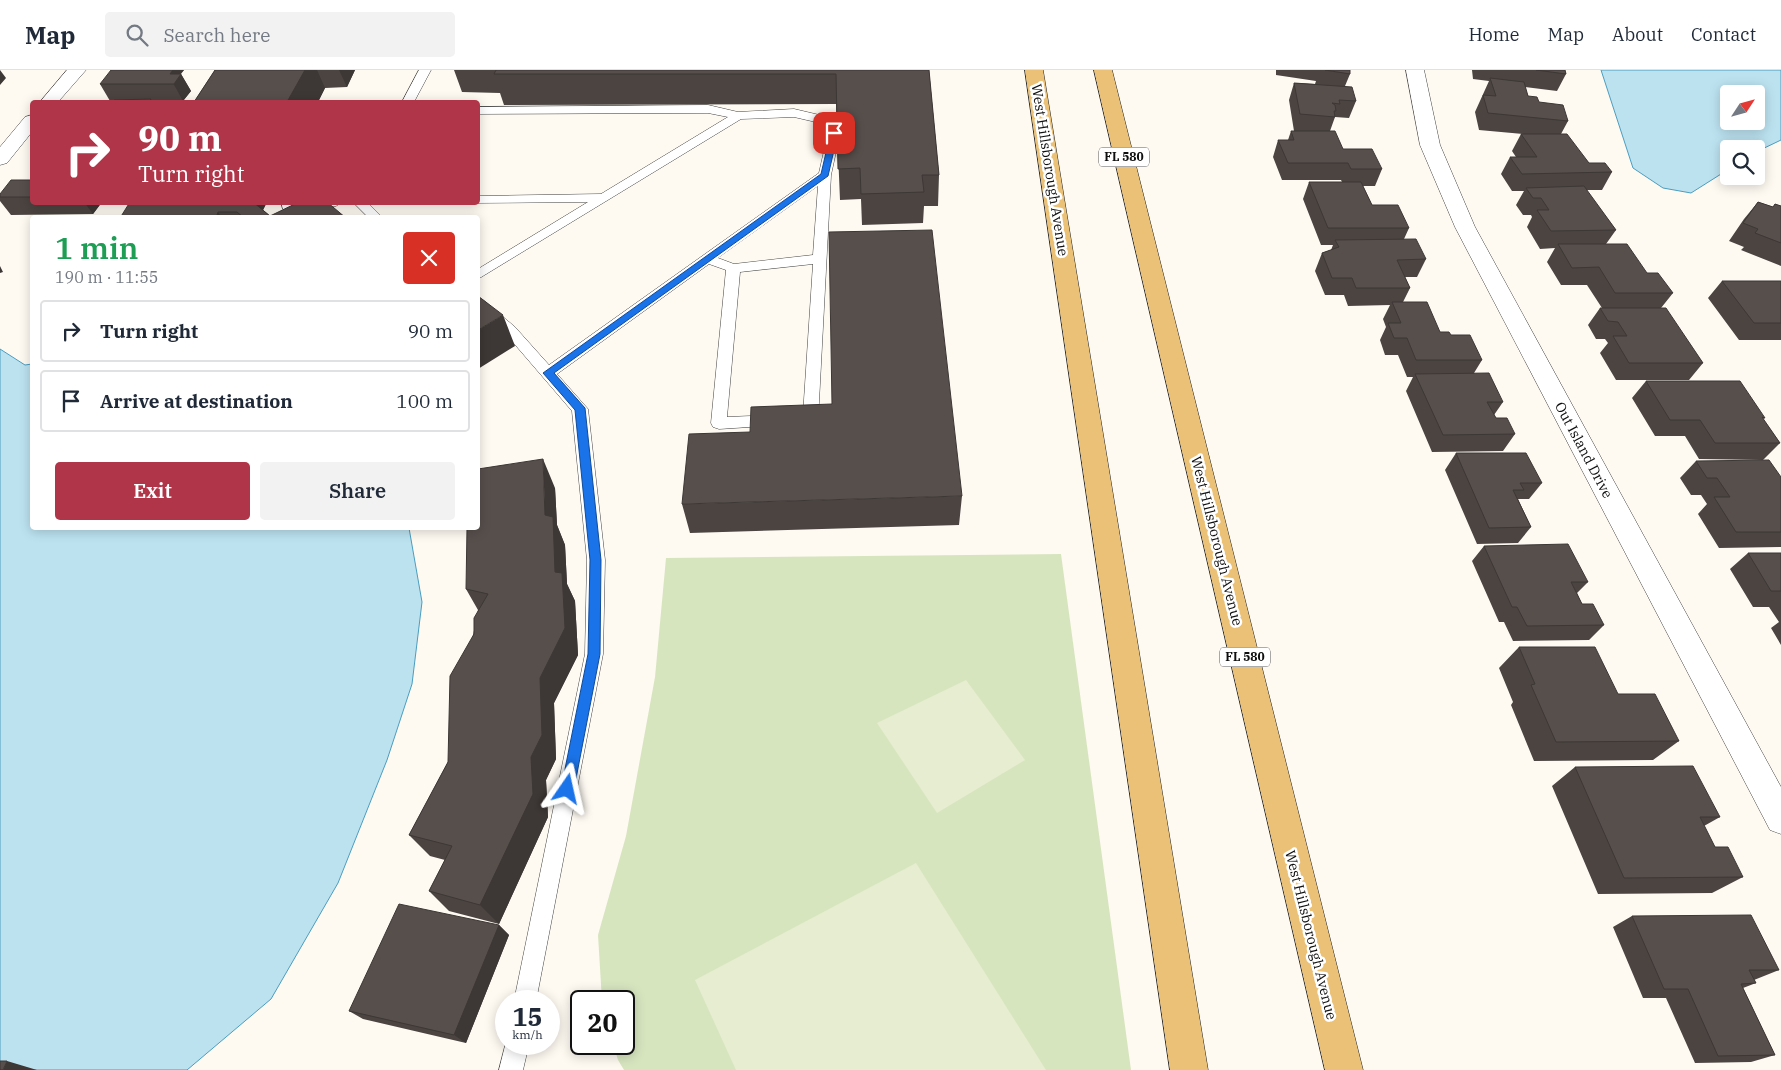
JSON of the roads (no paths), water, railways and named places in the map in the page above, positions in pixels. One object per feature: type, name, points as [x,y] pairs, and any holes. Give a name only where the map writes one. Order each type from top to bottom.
[{"type":"main road","name":"West Hillsborough Avenue","points":[[1034,70],[1189,1070]]},
{"type":"main road","name":"West Hillsborough Avenue","points":[[1103,70],[1344,1070]]},
{"type":"street","points":[[51,100],[77,70]]},
{"type":"street","name":"Out Island Drive","points":[[1415,70],[1430,146],[1465,227],[1781,819]]},
{"type":"street","points":[[0,158],[30,123]]},
{"type":"lane","points":[[409,100],[425,70]]},
{"type":"lane","points":[[480,110],[708,109],[738,116],[794,113],[824,120],[834,133],[825,175],[810,421],[720,422],[733,268]]},
{"type":"lane","points":[[480,274],[738,116]]},
{"type":"lane","points":[[548,373],[825,175]]},
{"type":"lane","points":[[480,200],[604,198]]},
{"type":"lane","points":[[288,205],[300,205]]},
{"type":"lane","points":[[362,205],[374,215]]},
{"type":"lane","points":[[708,259],[733,268],[820,259]]},
{"type":"lane","points":[[480,305],[510,330],[580,408],[596,560],[594,654],[527,990]]},
{"type":"lane","points":[[512,1070],[515,1055]]},
{"type":"water","points":[[1601,70],[1781,70],[1781,140],[1765,148],[1765,140],[1720,140],[1720,175],[1691,193],[1663,188],[1633,168]]},
{"type":"water","points":[[0,349],[25,365],[30,364],[30,530],[409,530],[422,602],[412,684],[387,760],[338,883],[271,999],[187,1070],[0,1070]]}]
